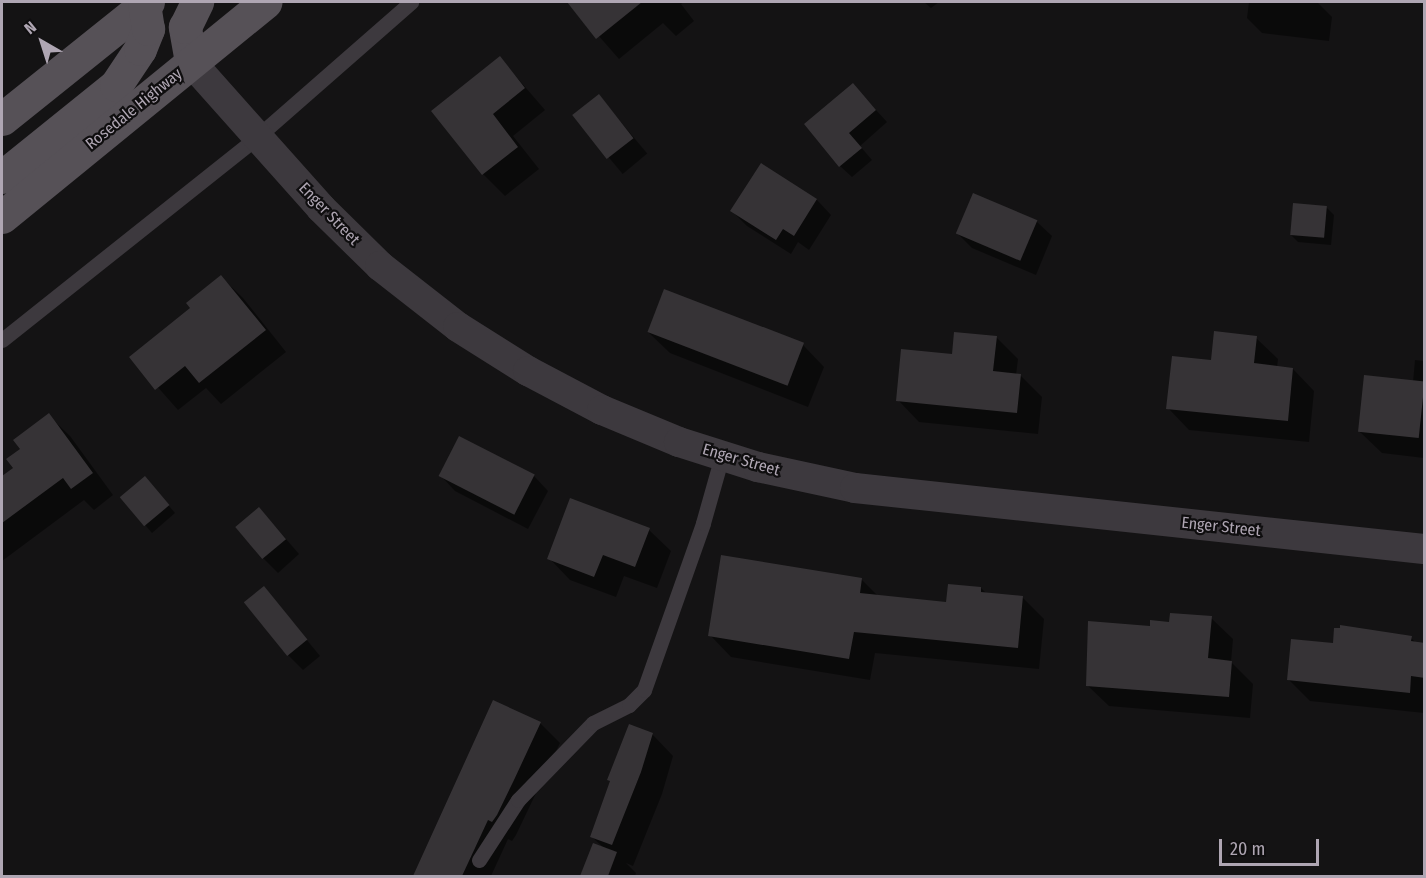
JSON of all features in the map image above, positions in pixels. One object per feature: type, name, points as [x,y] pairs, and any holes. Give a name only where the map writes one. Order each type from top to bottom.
[{"type":"main road","points":[[191,62],[185,27],[197,2]]},
{"type":"main road","name":"Rosedale Highway","points":[[2,217],[266,2]]},
{"type":"main road","points":[[2,119],[146,3]]},
{"type":"main road","points":[[2,177],[116,85],[140,49],[148,29],[146,3]]},
{"type":"street","name":"Enger Street","points":[[191,62],[321,208],[380,266],[459,327],[528,371],[602,410],[679,442],[758,467],[855,488],[1425,549]]},
{"type":"lane","points":[[2,340],[257,136],[411,2]]},
{"type":"lane","points":[[479,860],[518,800],[551,766],[593,723],[629,705],[644,690],[703,523],[722,456]]},
{"type":"building","points":[[567,2],[642,2],[596,39]]},
{"type":"building","points":[[500,56],[525,88],[493,114],[518,147],[482,175],[431,111]]},
{"type":"building","points":[[853,83],[876,110],[849,133],[862,148],[839,167],[804,124]]},
{"type":"building","points":[[599,94],[633,138],[607,159],[572,115]]},
{"type":"building","points":[[761,163],[817,199],[794,236],[783,229],[776,240],[730,211]]},
{"type":"building","points":[[973,193],[1037,220],[1020,261],[956,234]]},
{"type":"building","points":[[1293,203],[1327,206],[1324,238],[1290,235]]},
{"type":"building","points":[[221,275],[266,330],[199,383],[185,366],[155,390],[129,357],[190,308],[186,303]]},
{"type":"building","points":[[664,289],[804,343],[788,386],[648,332]]},
{"type":"building","points":[[1214,331],[1257,336],[1254,363],[1293,368],[1288,421],[1166,409],[1172,356],[1211,360]]},
{"type":"building","points":[[954,332],[997,336],[993,371],[1021,374],[1017,413],[896,401],[901,349],[952,354]]},
{"type":"building","points":[[1364,375],[1424,381],[1419,438],[1358,432]]},
{"type":"building","points":[[49,413],[93,473],[71,489],[63,478],[2,523],[2,476],[13,468],[6,459],[20,449],[13,440]]},
{"type":"building","points":[[459,436],[535,475],[514,515],[439,476]]},
{"type":"building","points":[[145,476],[169,505],[144,526],[120,497]]},
{"type":"building","points":[[570,498],[650,528],[635,567],[603,555],[594,577],[547,559]]},
{"type":"building","points":[[259,507],[286,539],[262,559],[235,527]]},
{"type":"building","points":[[721,555],[862,578],[860,593],[946,602],[948,584],[981,587],[981,592],[1023,596],[1018,648],[854,632],[849,659],[708,636]]},
{"type":"building","points":[[264,586],[307,640],[287,656],[244,602]]},
{"type":"building","points":[[1170,613],[1212,616],[1208,658],[1232,661],[1229,697],[1086,686],[1088,621],[1150,626],[1150,620],[1169,622]]},
{"type":"building","points":[[1340,625],[1412,636],[1411,641],[1425,643],[1425,678],[1411,676],[1410,693],[1287,680],[1291,639],[1333,643],[1334,628],[1340,628]]},
{"type":"building","points":[[493,700],[541,722],[497,815],[492,822],[488,820],[462,876],[413,876]]},
{"type":"building","points":[[629,724],[653,733],[641,772],[612,845],[590,837],[610,781],[607,780]]},
{"type":"building","points":[[593,843],[617,852],[608,876],[580,876]]}]
